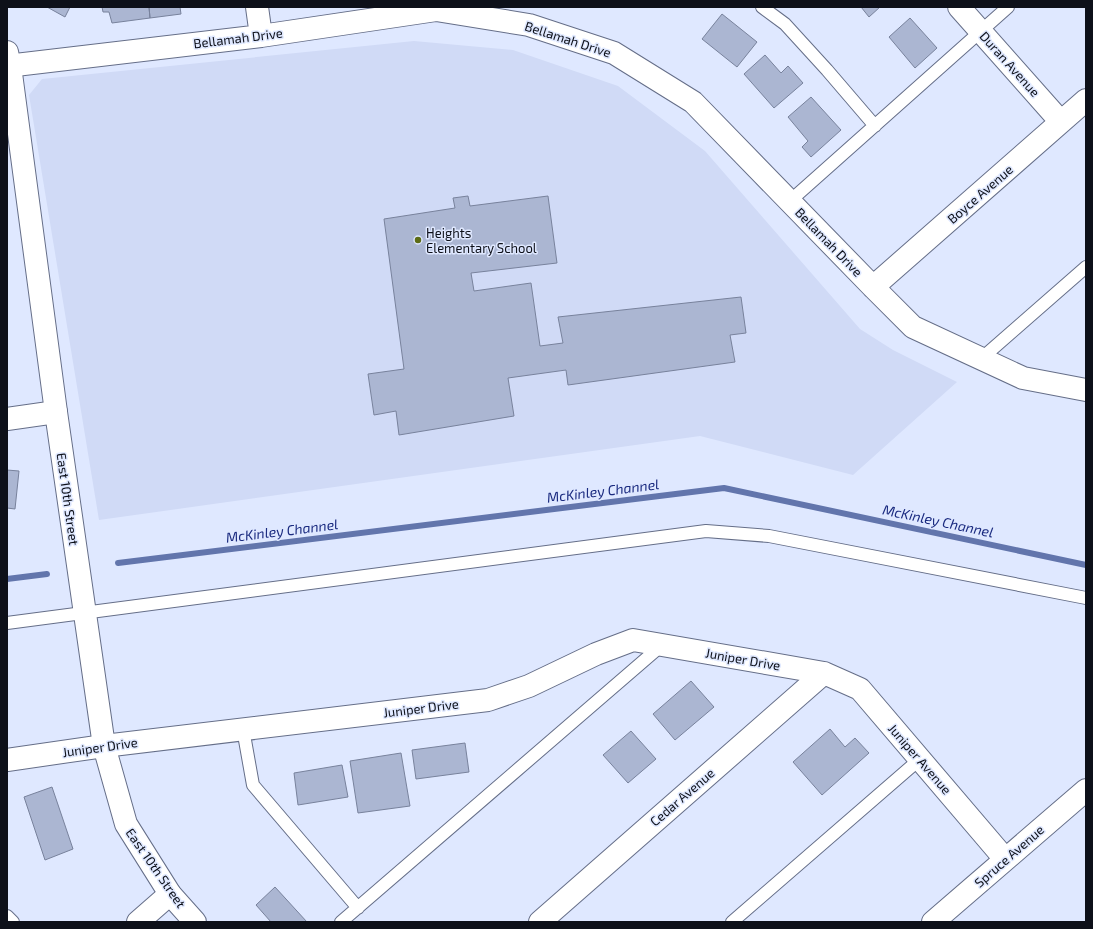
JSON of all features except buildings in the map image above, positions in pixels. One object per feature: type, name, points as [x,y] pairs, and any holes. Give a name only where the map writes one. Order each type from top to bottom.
[{"type":"street","points":[[257,7],[261,36]]},
{"type":"street","name":"Duran Avenue","points":[[959,7],[1062,122]]},
{"type":"street","name":"Bellamah Drive","points":[[8,62],[261,36],[436,8],[529,25],[614,53],[693,102],[913,327],[1023,378],[1086,390]]},
{"type":"street","name":"East 10th Street","points":[[8,62],[104,746],[126,824],[170,894],[195,922]]},
{"type":"street","name":"Boyce Avenue","points":[[873,287],[1086,100]]},
{"type":"street","points":[[7,419],[56,412]]},
{"type":"street","name":"Juniper Drive","points":[[7,760],[104,746],[488,700],[529,686],[596,654],[633,640],[824,673]]},
{"type":"street","name":"Juniper Avenue","points":[[824,673],[860,689],[1005,859]]},
{"type":"street","name":"Cedar Avenue","points":[[540,922],[824,673]]},
{"type":"street","name":"Spruce Avenue","points":[[933,922],[1086,790]]},
{"type":"street","points":[[138,922],[170,894]]},
{"type":"lane","points":[[762,7],[785,24],[875,126]]},
{"type":"lane","points":[[790,201],[1008,7]]},
{"type":"lane","points":[[982,358],[1086,267]]},
{"type":"lane","points":[[7,623],[706,531],[769,536],[1086,598]]},
{"type":"lane","points":[[341,922],[662,645]]},
{"type":"lane","points":[[243,729],[253,785],[358,908]]},
{"type":"lane","points":[[732,922],[920,759]]},
{"type":"lane","points":[[7,916],[13,922]]},
{"type":"shaded area","name":"Heights Elementary School","points":[[414,41],[513,50],[618,86],[705,151],[860,329],[893,350],[957,382],[853,475],[700,436],[99,520],[29,95],[42,79]]},
{"type":"waterway","name":"McKinley Channel","points":[[118,563],[724,488],[1086,565]]},
{"type":"waterway","name":"McKinley Channel","points":[[7,579],[47,574]]},
{"type":"place","name":"Heights Elementary School","points":[[418,240]]}]
